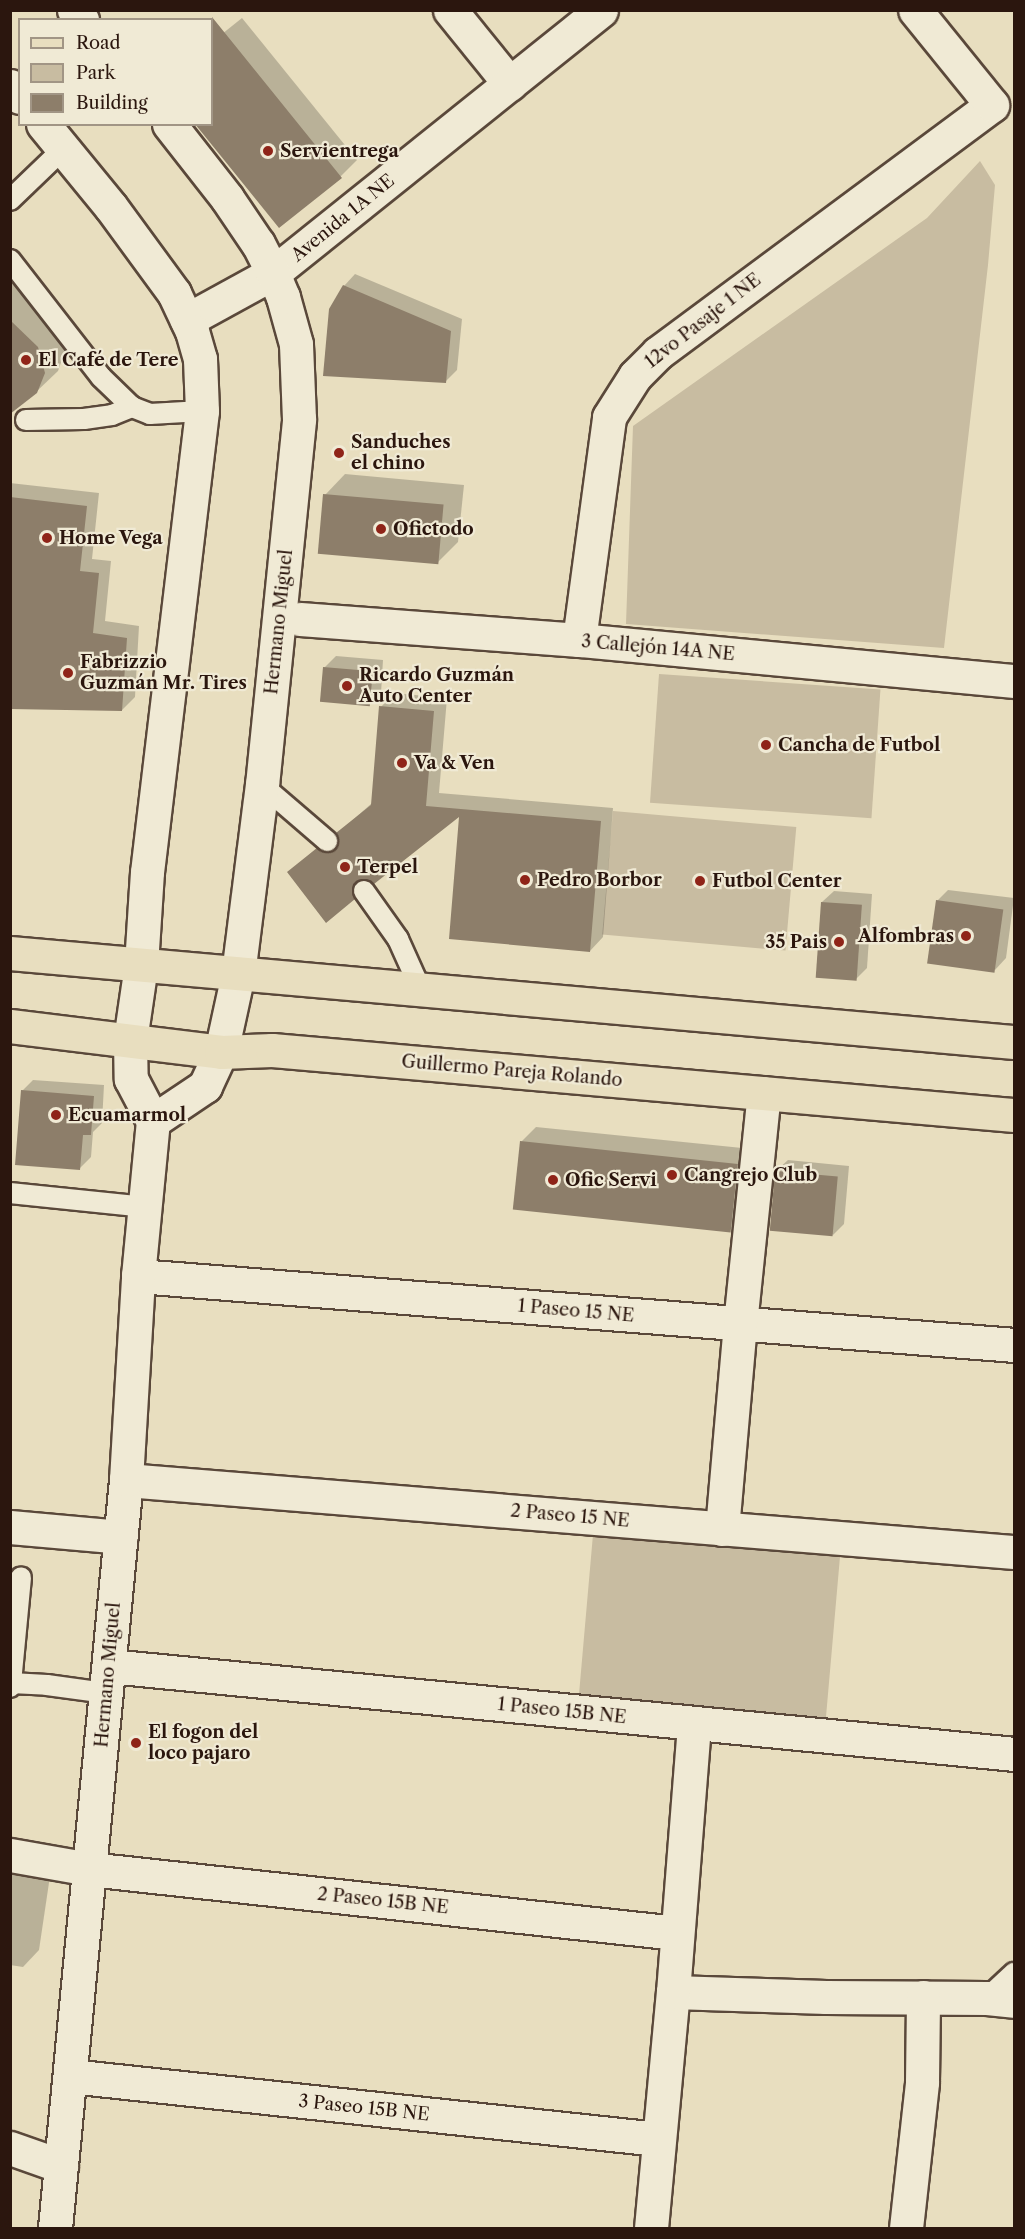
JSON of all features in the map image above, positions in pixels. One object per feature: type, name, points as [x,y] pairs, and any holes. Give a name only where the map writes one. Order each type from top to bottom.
[{"type":"main road","points":[[10,953],[1014,1042]]},
{"type":"main road","name":"Guillermo Pareja Rolando","points":[[10,1026],[221,1052],[272,1050],[1014,1115]]},
{"type":"street","points":[[450,10],[510,84]]},
{"type":"street","name":"Avenida 1A NE","points":[[187,320],[273,273],[601,10]]},
{"type":"street","name":"12vo Pasaje 1 NE","points":[[579,640],[609,417],[634,376],[657,353],[992,105],[915,10]]},
{"type":"street","points":[[45,126],[150,258],[174,293],[187,320],[200,358],[202,411],[147,872],[141,965],[130,1040],[131,1079],[153,1121]]},
{"type":"street","name":"Hermano Miguel","points":[[55,2229],[121,1537],[138,1276],[153,1121],[205,1086],[221,1052],[238,974],[262,785],[299,419],[296,344],[283,297],[273,273],[258,243],[227,198],[172,126]]},
{"type":"street","name":"3 Callejón 14A NE","points":[[300,619],[579,640],[1014,681]]},
{"type":"street","points":[[722,1528],[764,1093]]},
{"type":"street","name":"1 Paseo 15 NE","points":[[138,1276],[1014,1345]]},
{"type":"street","name":"2 Paseo 15 NE","points":[[126,1480],[1014,1552]]},
{"type":"street","points":[[10,1527],[121,1537]]},
{"type":"street","name":"1 Paseo 15B NE","points":[[107,1680],[694,1724],[1014,1755]]},
{"type":"street","points":[[651,2229],[673,1992],[694,1724]]},
{"type":"street","name":"2 Paseo 15B NE","points":[[10,1855],[89,1869],[676,1933]]},
{"type":"street","points":[[673,1992],[825,1997],[923,1996],[1001,2000]]},
{"type":"street","points":[[906,2229],[922,2082],[923,1996]]},
{"type":"street","name":"3 Paseo 15B NE","points":[[70,2076],[658,2139]]},
{"type":"street","points":[[10,2148],[62,2166]]},
{"type":"lane","points":[[10,200],[63,149]]},
{"type":"lane","points":[[10,260],[101,377],[132,407],[150,414],[202,411]]},
{"type":"lane","points":[[26,420],[93,418],[112,415],[132,407]]},
{"type":"lane","points":[[262,785],[327,841]]},
{"type":"lane","points":[[364,891],[398,939],[420,988]]},
{"type":"lane","points":[[10,1193],[145,1208]]},
{"type":"lane","points":[[21,1577],[11,1685],[47,1685],[107,1680]]},
{"type":"lane","points":[[1001,2000],[1014,1973]]},
{"type":"green space","points":[[980,161],[995,185],[988,265],[944,648],[626,624],[633,426],[927,218]]},
{"type":"green space","name":"Cancha de Futbol","points":[[659,674],[880,689],[871,818],[650,803]]},
{"type":"green space","name":"Futbol Center","points":[[613,811],[796,827],[785,951],[602,935]]},
{"type":"green space","points":[[594,1523],[841,1545],[825,1727],[578,1705]]},
{"type":"building","name":"Servientrega","points":[[213,18],[342,178],[279,228],[197,126],[213,126]]},
{"type":"building","points":[[343,285],[451,331],[446,383],[323,376],[329,309]]},
{"type":"building","name":"El Café de Tere","points":[[10,320],[38,347],[45,373],[37,393],[10,414]]},
{"type":"building","name":"Ofictodo","points":[[323,494],[444,505],[438,564],[318,554]]},
{"type":"building","points":[[10,497],[87,506],[80,571],[99,573],[93,633],[127,638],[122,711],[10,709]]},
{"type":"building","name":"Ricardo Guzmán Auto Center","points":[[323,667],[373,671],[370,706],[320,702]]},
{"type":"building","points":[[379,706],[434,711],[426,806],[601,821],[590,952],[449,939],[459,817],[374,884],[363,879],[357,882],[352,892],[355,899],[326,923],[287,872],[317,848],[325,853],[336,849],[339,843],[336,833],[371,805]]},
{"type":"building","name":"Alfombras","points":[[936,900],[1003,909],[994,973],[927,963]]},
{"type":"building","name":"35 Pais","points":[[821,902],[862,905],[857,981],[816,978]]},
{"type":"building","name":"Ecuamarmol","points":[[21,1090],[94,1096],[91,1135],[83,1135],[80,1170],[15,1165]]},
{"type":"building","points":[[520,1141],[738,1164],[731,1233],[513,1210]]},
{"type":"building","points":[[775,1171],[838,1176],[833,1236],[770,1231]]},
{"type":"place","name":"Servientrega","points":[[268,151]]},
{"type":"place","name":"El Café de Tere","points":[[26,360]]},
{"type":"place","name":"Sanduches el chino","points":[[339,453]]},
{"type":"place","name":"Ofictodo","points":[[381,529]]},
{"type":"place","name":"Home Vega","points":[[47,538]]},
{"type":"place","name":"Fabrizzio Guzmán Mr. Tires","points":[[68,673]]},
{"type":"place","name":"Ricardo Guzmán Auto Center","points":[[347,686]]},
{"type":"place","name":"Cancha de Futbol","points":[[766,745]]},
{"type":"place","name":"Va & Ven","points":[[402,763]]},
{"type":"place","name":"Terpel","points":[[345,867]]},
{"type":"place","name":"Pedro Borbor","points":[[525,880]]},
{"type":"place","name":"Futbol Center","points":[[700,881]]},
{"type":"place","name":"Alfombras","points":[[966,936]]},
{"type":"place","name":"35 Pais","points":[[839,942]]},
{"type":"place","name":"Ecuamarmol","points":[[56,1115]]},
{"type":"place","name":"Cangrejo Club","points":[[672,1175]]},
{"type":"place","name":"Ofic Servi","points":[[553,1180]]},
{"type":"place","name":"El fogon del loco pajaro","points":[[136,1743]]}]
